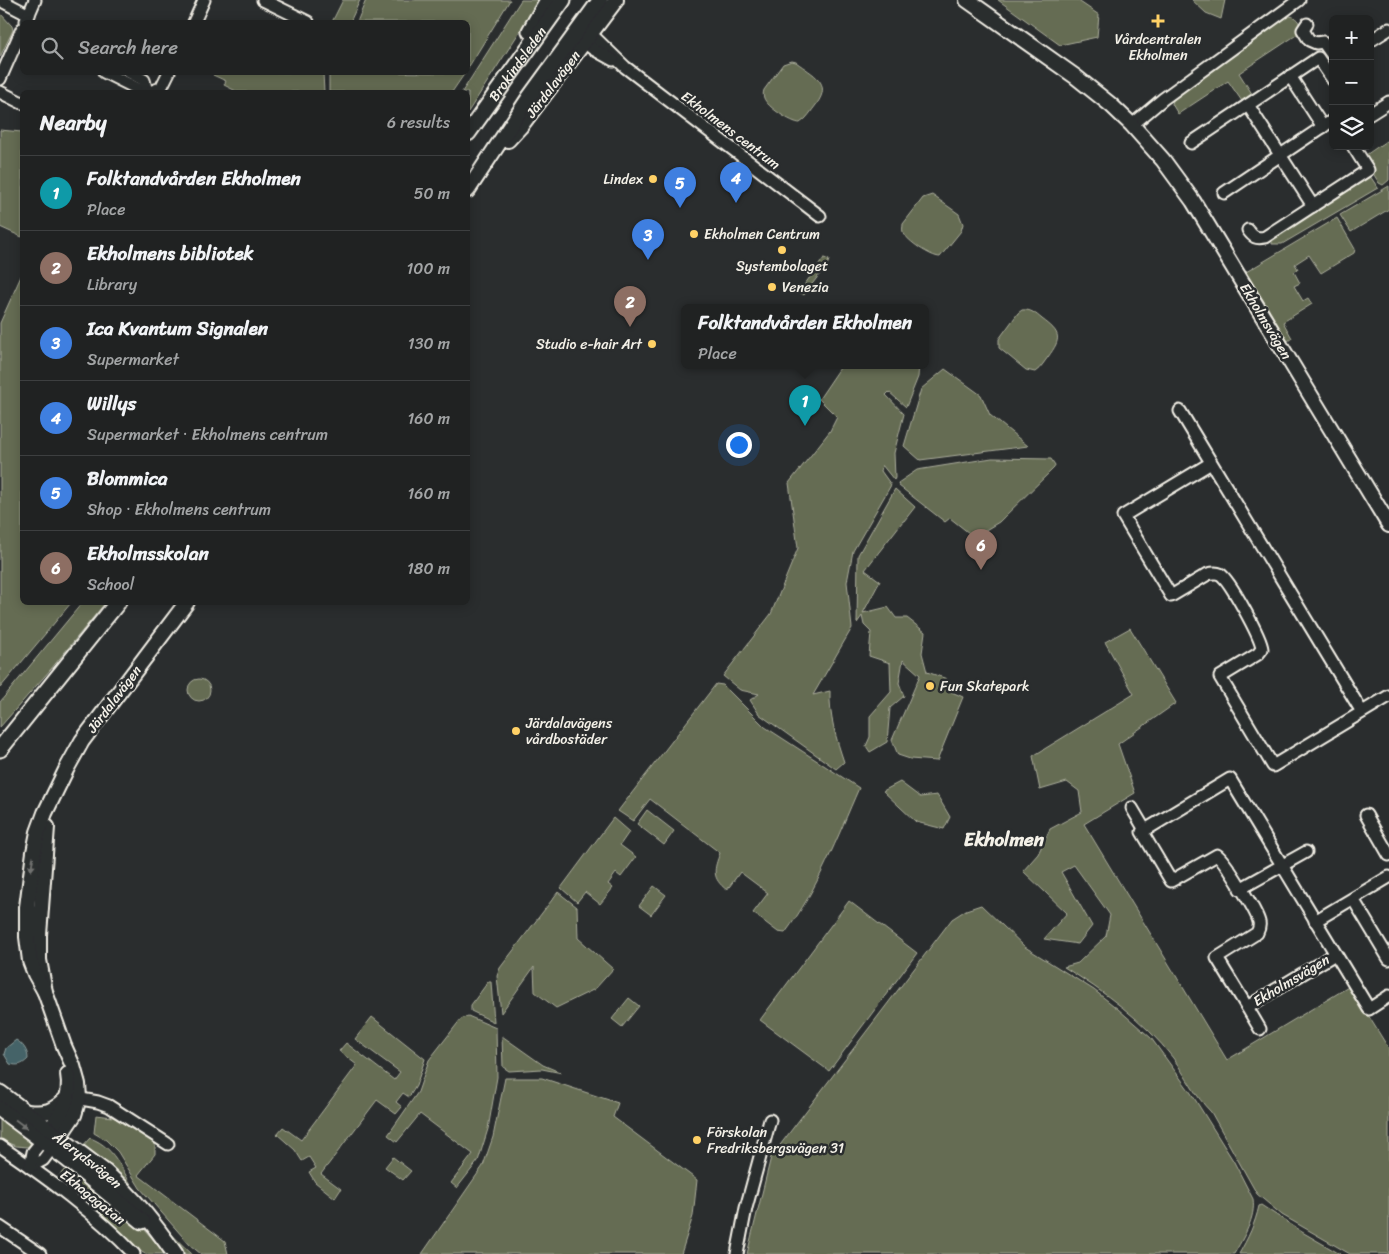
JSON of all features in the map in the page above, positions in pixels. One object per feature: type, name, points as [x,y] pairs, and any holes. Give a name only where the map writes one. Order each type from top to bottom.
[{"type":"main road","name":"Brokindsleden","points":[[470,130],[548,0]]},
{"type":"main road","name":"Brokindsleden","points":[[470,130],[563,0]]},
{"type":"main road","points":[[0,749],[116,605]]},
{"type":"main road","points":[[0,739],[51,686]]},
{"type":"main road","name":"Ålerydsvägen","points":[[0,1093],[27,1112],[51,1139],[163,1239],[175,1254]]},
{"type":"main road","name":"Ålerydsvägen","points":[[0,1109],[51,1139]]},
{"type":"street","points":[[0,0],[20,22]]},
{"type":"street","points":[[27,20],[35,0]]},
{"type":"street","points":[[195,20],[204,0]]},
{"type":"street","points":[[263,0],[304,20]]},
{"type":"street","name":"Järdalavägen","points":[[470,187],[485,165],[520,127],[583,34],[600,0]]},
{"type":"street","name":"Järdalavägen","points":[[583,34],[616,0]]},
{"type":"street","name":"Ekholmsvägen","points":[[967,0],[1076,77],[1111,105],[1132,125],[1163,160],[1193,201],[1389,525]]},
{"type":"street","points":[[1132,125],[1163,99],[1299,0]]},
{"type":"street","points":[[1307,24],[1303,30],[1309,40],[1316,43],[1323,42],[1329,50]]},
{"type":"street","points":[[1374,38],[1389,29]]},
{"type":"street","name":"Ekholmens centrum","points":[[583,34],[820,216]]},
{"type":"street","points":[[0,79],[20,35]]},
{"type":"street","points":[[1191,143],[1318,58],[1329,68]]},
{"type":"street","points":[[112,75],[149,90]]},
{"type":"street","points":[[135,75],[144,80],[152,90]]},
{"type":"street","points":[[156,90],[167,75]]},
{"type":"street","points":[[1224,193],[1328,124],[1290,76]]},
{"type":"street","points":[[0,92],[20,102]]},
{"type":"street","points":[[1374,111],[1389,102]]},
{"type":"street","points":[[1248,105],[1314,206]]},
{"type":"street","points":[[1248,230],[1253,237],[1258,239],[1266,237],[1368,170],[1356,150]]},
{"type":"street","points":[[1180,411],[1362,712]]},
{"type":"street","points":[[1211,463],[1123,516],[1171,596],[1213,572],[1224,578],[1244,609],[1259,635],[1262,649],[1258,654],[1220,677],[1273,766],[1389,696]]},
{"type":"street","name":"Järdalavägen","points":[[51,1139],[74,1114],[74,1097],[64,1046],[45,992],[39,960],[45,843],[51,801],[82,742],[185,605]]},
{"type":"street","name":"Ekholmsvägen","points":[[1260,1029],[1217,958],[1257,933],[1260,924],[1257,917],[1225,864],[1216,855],[1171,881],[1142,832],[1230,779],[1368,1009],[1389,996]]},
{"type":"street","name":"Ekholmsvägen","points":[[1132,808],[1145,830]]},
{"type":"street","points":[[1366,815],[1389,855]]},
{"type":"street","points":[[1240,889],[1306,852]]},
{"type":"street","points":[[1315,921],[1389,877]]},
{"type":"street","points":[[1353,899],[1389,959]]},
{"type":"street","name":"Ekholmsvägen","points":[[1247,1007],[1335,954]]},
{"type":"street","points":[[27,1112],[46,1113],[74,1097],[98,1102],[109,1106],[168,1144]]},
{"type":"street","points":[[738,1254],[746,1208],[770,1120]]},
{"type":"street","points":[[30,1167],[33,1152],[51,1139]]},
{"type":"street","name":"Ekhagagatan","points":[[0,1146],[100,1222],[134,1254]]},
{"type":"street","points":[[0,1226],[40,1254]]},
{"type":"green space","points":[[343,0],[360,0],[351,20],[333,20]]},
{"type":"green space","points":[[366,0],[510,0],[470,65],[470,20],[358,20]]},
{"type":"green space","points":[[521,0],[540,0],[470,109],[470,90],[463,90]]},
{"type":"green space","points":[[998,0],[1077,0],[1099,15],[1097,37],[1060,45]]},
{"type":"green space","points":[[1192,0],[1225,0],[1221,19],[1206,13]]},
{"type":"green space","points":[[0,13],[12,26],[13,30],[0,57]]},
{"type":"green space","points":[[1290,16],[1298,22],[1301,32],[1239,73],[1254,97],[1244,104],[1228,81],[1178,114],[1172,104],[1173,100],[1286,17]]},
{"type":"green space","points":[[792,61],[814,75],[822,85],[821,97],[807,117],[800,123],[780,114],[766,102],[763,95],[764,90],[783,64]]},
{"type":"green space","points":[[213,75],[323,75],[324,90],[234,90],[224,85],[226,81]]},
{"type":"green space","points":[[329,75],[464,75],[453,90],[329,90]]},
{"type":"green space","points":[[0,130],[20,132],[20,236],[0,227]]},
{"type":"green space","points":[[1389,139],[1389,180],[1383,185],[1379,183],[1363,157]]},
{"type":"green space","points":[[1368,173],[1378,188],[1282,244],[1272,244],[1273,236]]},
{"type":"green space","points":[[1389,186],[1389,209],[1351,232],[1340,215]]},
{"type":"green space","points":[[932,195],[959,214],[963,224],[961,231],[940,257],[920,248],[909,240],[903,232],[903,224],[923,198]]},
{"type":"green space","points":[[1337,218],[1355,249],[1354,253],[1321,273],[1309,255],[1295,264],[1298,269],[1294,272],[1300,283],[1294,286],[1303,301],[1308,298],[1312,304],[1283,322],[1292,338],[1288,341],[1246,272]]},
{"type":"green space","points":[[824,258],[829,260],[828,263],[804,295],[799,292]]},
{"type":"green space","points":[[20,278],[20,605],[69,605],[0,688],[0,323]]},
{"type":"green space","points":[[1022,310],[1028,310],[1035,314],[1053,328],[1057,336],[1056,345],[1053,350],[1035,372],[1026,370],[999,348],[999,339]]},
{"type":"green space","points":[[839,369],[919,369],[918,377],[906,407],[889,392],[886,395],[904,414],[894,453],[895,478],[894,480],[882,465],[881,471],[891,485],[853,551],[847,582],[852,628],[813,695],[830,691],[832,718],[844,762],[836,769],[759,714],[750,700],[759,694],[740,690],[723,676],[771,614],[798,548],[789,483],[830,431],[837,417],[819,399]]},
{"type":"green space","points":[[945,369],[981,395],[990,415],[1028,446],[920,460],[904,446],[921,389]]},
{"type":"green space","points":[[992,458],[1051,459],[1055,465],[999,522],[974,537],[950,518],[945,522],[899,486],[898,483],[917,470]]},
{"type":"green space","name":"Fun Skatepark","points":[[895,489],[915,507],[865,570],[880,581],[863,613],[888,607],[896,618],[907,618],[925,632],[922,653],[927,672],[947,679],[945,689],[963,697],[937,761],[910,759],[898,755],[892,740],[920,675],[903,660],[899,683],[904,696],[890,708],[887,742],[870,752],[866,746],[870,737],[870,716],[891,692],[890,663],[869,656],[871,632],[864,625],[862,616],[857,623],[858,555]]},
{"type":"green space","points":[[80,605],[103,605],[0,727],[0,702]]},
{"type":"green space","points":[[1130,628],[1176,703],[1118,744],[1135,793],[1084,824],[1227,1060],[1350,986],[1389,1049],[1389,1254],[1350,1254],[1282,1215],[1257,1194],[1211,1112],[1162,1044],[1123,1008],[1094,986],[1064,967],[1078,963],[1106,936],[1110,915],[1074,865],[1061,872],[1092,926],[1078,944],[1044,939],[1067,913],[1023,871],[1038,854],[1050,829],[1082,812],[1079,791],[1067,782],[1040,790],[1033,756],[1134,694],[1105,642]]},
{"type":"green space","points":[[199,679],[207,682],[210,690],[207,698],[199,701],[191,698],[188,690],[191,682]]},
{"type":"green space","points":[[716,684],[723,685],[765,727],[859,788],[817,881],[785,933],[778,932],[753,913],[768,893],[740,872],[727,890],[718,881],[715,873],[720,853],[650,799],[633,821],[618,811]]},
{"type":"green space","points":[[900,782],[920,797],[937,795],[950,817],[944,829],[916,822],[883,791]]},
{"type":"green space","points":[[647,810],[674,831],[664,845],[637,824]]},
{"type":"green space","points":[[613,818],[629,832],[620,845],[636,857],[621,877],[616,873],[608,884],[613,888],[600,904],[585,892],[577,902],[561,888]]},
{"type":"green space","points":[[654,886],[666,895],[651,915],[639,906]]},
{"type":"green space","points":[[558,892],[577,907],[578,938],[613,969],[595,989],[556,1008],[535,992],[534,967],[501,1013],[497,976],[500,968]]},
{"type":"green space","points":[[849,901],[917,953],[829,1071],[760,1020]]},
{"type":"green space","points":[[981,905],[1025,947],[1094,990],[1151,1038],[1191,1093],[1234,1162],[1253,1199],[1251,1221],[1234,1254],[747,1254],[771,1157],[952,919],[966,910]]},
{"type":"green space","points":[[488,982],[491,982],[494,1022],[471,1011],[471,1005]]},
{"type":"green space","points":[[629,998],[639,1006],[622,1027],[612,1019]]},
{"type":"green space","points":[[468,1016],[496,1028],[497,1077],[488,1129],[478,1161],[457,1188],[451,1183],[473,1154],[420,1114],[397,1142],[388,1135],[418,1092],[429,1060],[461,1019]]},
{"type":"green space","points":[[372,1017],[425,1059],[416,1086],[409,1097],[403,1093],[396,1102],[402,1107],[396,1114],[377,1100],[321,1174],[341,1189],[335,1198],[315,1182],[309,1172],[316,1168],[309,1157],[302,1161],[295,1150],[277,1134],[283,1127],[301,1140],[357,1065],[339,1051],[346,1043],[394,1080],[400,1072],[355,1039]]},
{"type":"green space","points":[[502,1036],[543,1065],[562,1073],[542,1069],[509,1071],[503,1067]]},
{"type":"green space","points":[[505,1078],[542,1078],[618,1103],[613,1117],[697,1180],[693,1216],[681,1254],[422,1254],[483,1166],[493,1137]]},
{"type":"green space","points":[[0,1114],[30,1139],[30,1145],[27,1147],[16,1146],[0,1140]]},
{"type":"green space","points":[[96,1115],[113,1117],[147,1137],[155,1144],[155,1154],[138,1175],[225,1241],[228,1254],[201,1254],[190,1245],[140,1188],[118,1152],[106,1140],[94,1133]]},
{"type":"green space","points":[[90,1138],[107,1148],[119,1163],[139,1197],[192,1254],[184,1254],[175,1242],[80,1149]]},
{"type":"green space","points":[[393,1157],[411,1171],[403,1180],[385,1167]]},
{"type":"green space","points":[[64,1170],[117,1212],[119,1209],[145,1230],[165,1254],[145,1254],[134,1247],[56,1180]]},
{"type":"green space","points":[[1261,1205],[1340,1254],[1239,1254],[1251,1231],[1259,1206]]},
{"type":"water","points":[[16,1040],[25,1048],[28,1059],[18,1065],[10,1064],[4,1054],[6,1048]]},
{"type":"place","name":"Vårdcentralen Ekholmen","points":[[1158,21]]},
{"type":"place","name":"Lindex","points":[[653,179]]},
{"type":"place","name":"Willys","points":[[736,203]]},
{"type":"place","name":"Blommica","points":[[680,208]]},
{"type":"place","name":"Ekholmen Centrum","points":[[694,234]]},
{"type":"place","name":"Systembolaget","points":[[782,250]]},
{"type":"place","name":"Ica Kvantum Signalen","points":[[648,260]]},
{"type":"place","name":"Venezia","points":[[772,287]]},
{"type":"place","name":"Ekholmens bibliotek","points":[[630,327]]},
{"type":"place","name":"Studio e-hair Art","points":[[652,344]]},
{"type":"place","name":"Folktandvården Ekholmen","points":[[805,426]]},
{"type":"place","name":"Ekholmsskolan","points":[[981,570]]},
{"type":"place","name":"Fun Skatepark","points":[[930,686]]},
{"type":"place","name":"Järdalavägens vårdbostäder","points":[[516,731]]},
{"type":"place","name":"Förskolan Fredriksbergsvägen 31","points":[[697,1140]]},
{"type":"district","name":"Ekholmen","points":[[1004,839]]}]
